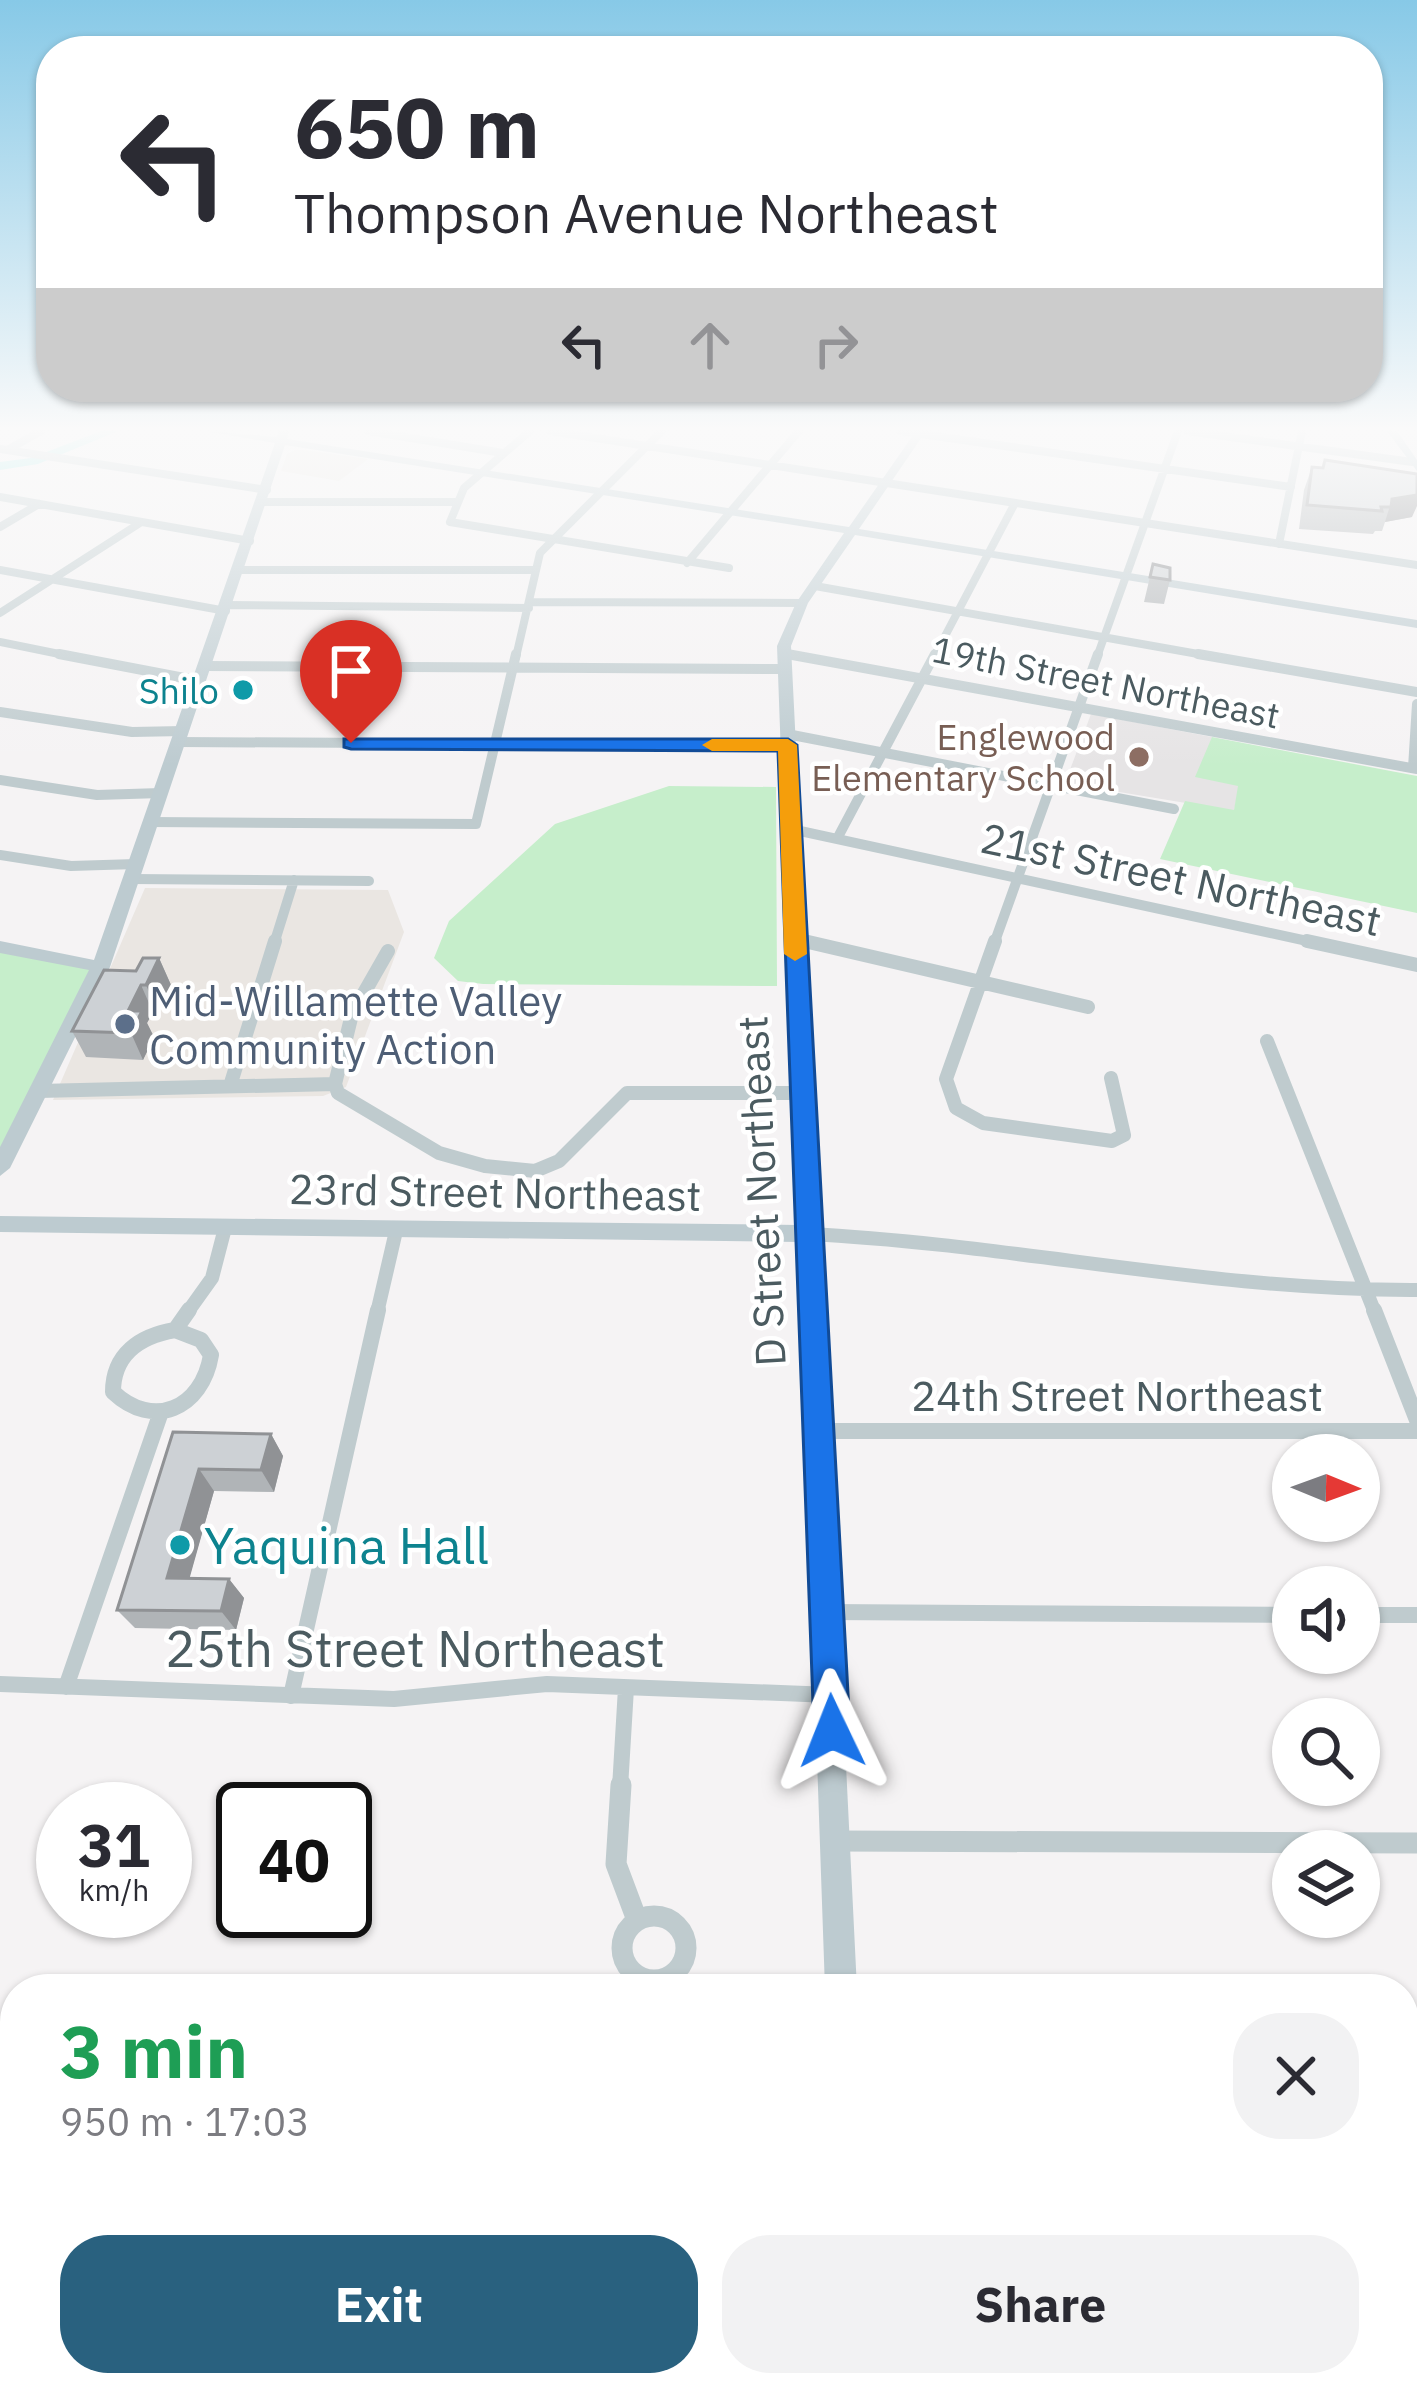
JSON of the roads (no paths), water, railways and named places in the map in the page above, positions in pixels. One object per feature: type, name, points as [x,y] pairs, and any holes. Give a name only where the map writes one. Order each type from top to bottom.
[{"type":"main road","points":[[0,1168],[101,967],[249,543]]},
{"type":"main road","name":"D Street Northeast","points":[[840,1974],[784,635],[845,543]]},
{"type":"main road","points":[[925,543],[1417,623]]},
{"type":"main road","points":[[0,947],[101,967]]},
{"type":"main road","name":"23rd Street Northeast","points":[[0,1223],[808,1234]]},
{"type":"street","points":[[0,613],[109,543]]},
{"type":"street","points":[[151,822],[476,824],[540,553],[549,543]]},
{"type":"street","points":[[568,543],[729,568]]},
{"type":"street","points":[[687,563],[705,543]]},
{"type":"street","points":[[838,837],[993,543]]},
{"type":"street","points":[[1111,1078],[1124,1135],[1112,1141],[982,1123],[966,1118],[946,1093],[946,1079],[1138,543]]},
{"type":"street","points":[[1272,543],[1417,565]]},
{"type":"street","points":[[239,570],[536,569]]},
{"type":"street","points":[[0,570],[227,608],[802,603]]},
{"type":"street","points":[[815,586],[1417,692]]},
{"type":"street","points":[[0,642],[202,674]]},
{"type":"street","name":"19th Street Northeast","points":[[202,674],[784,661],[923,675],[1415,769]]},
{"type":"street","points":[[1415,769],[1417,704]]},
{"type":"street","points":[[0,712],[181,737],[495,744],[788,740],[884,750],[1174,809]]},
{"type":"street","points":[[0,779],[98,795],[161,793]]},
{"type":"street","name":"21st Street Northeast","points":[[791,829],[1417,965]]},
{"type":"street","points":[[0,855],[134,871],[369,881]]},
{"type":"street","points":[[230,1086],[294,880]]},
{"type":"street","points":[[795,939],[1088,1007]]},
{"type":"street","points":[[388,951],[352,1014],[335,1084],[338,1093],[442,1158],[466,1166],[537,1172],[549,1168],[617,1097],[627,1093],[801,1093]]},
{"type":"street","points":[[1267,1042],[1417,1420]]},
{"type":"street","points":[[39,1091],[335,1084]]},
{"type":"street","points":[[175,1330],[212,1278],[225,1228]]},
{"type":"street","points":[[291,1696],[396,1231]]},
{"type":"street","name":"23rd Street Northeast","points":[[808,1234],[923,1240],[1257,1288],[1417,1290]]},
{"type":"street","points":[[175,1330],[201,1338],[209,1348],[210,1372],[191,1398],[160,1412],[130,1410],[120,1403],[112,1381],[130,1347],[175,1330]]},
{"type":"street","points":[[66,1687],[160,1412]]},
{"type":"street","name":"24th Street Northeast","points":[[817,1431],[1417,1431]]},
{"type":"street","points":[[827,1612],[1272,1615]]},
{"type":"street","points":[[1380,1615],[1417,1616]]},
{"type":"street","name":"25th Street Northeast","points":[[0,1684],[394,1700],[503,1685],[831,1695]]},
{"type":"street","points":[[626,1688],[616,1864],[637,1920]]},
{"type":"street","points":[[835,1841],[1417,1843]]},
{"type":"place","name":"Shilo","points":[[243,690]]},
{"type":"place","name":"Englewood Elementary School","points":[[1139,757]]},
{"type":"place","name":"Mid-Willamette Valley Community Action","points":[[125,1024]]},
{"type":"place","name":"Yaquina Hall","points":[[180,1545]]}]
